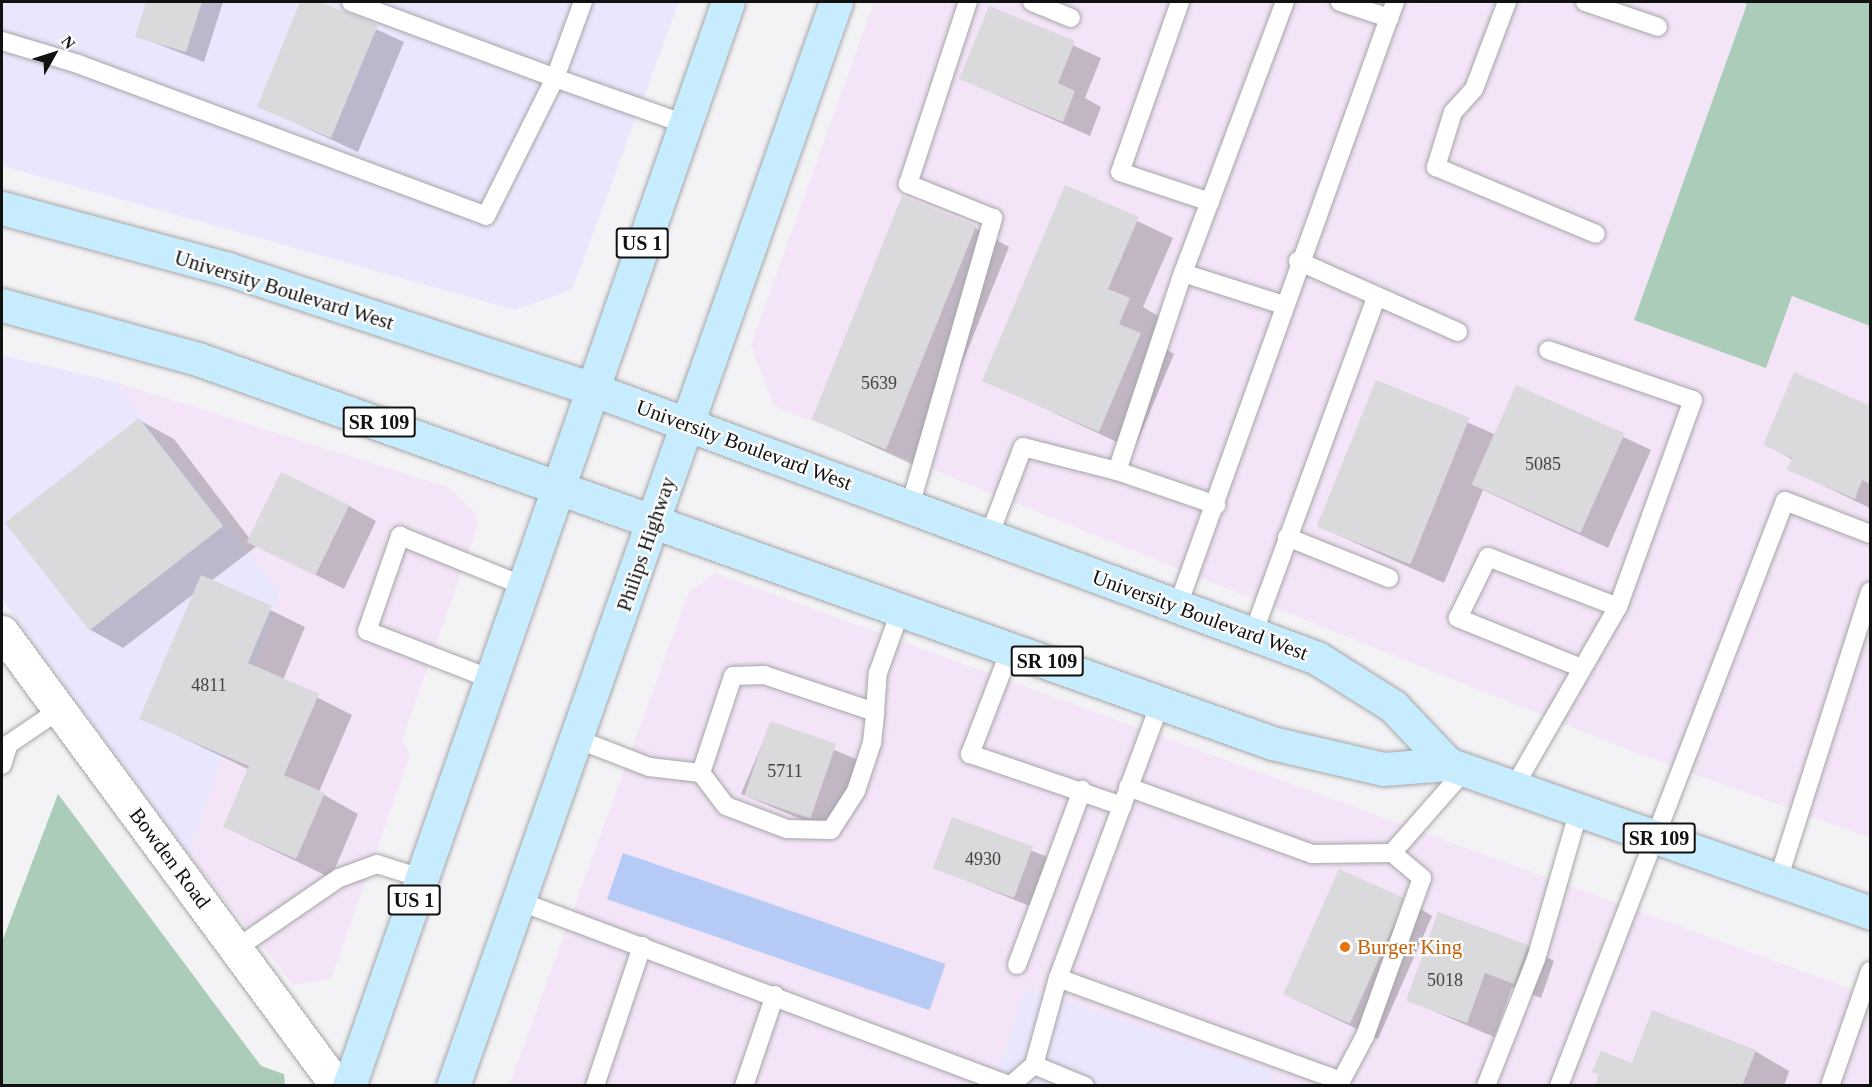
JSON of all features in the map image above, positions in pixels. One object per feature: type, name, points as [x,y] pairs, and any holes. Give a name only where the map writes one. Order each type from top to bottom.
[{"type":"main road","name":"US 1","points":[[349,1086],[559,485],[589,388],[728,2]]},
{"type":"main road","name":"Philips Highway","points":[[453,1086],[516,900],[577,739],[836,2]]},
{"type":"main road","name":"University Boulevard West","points":[[2,208],[228,269],[589,388],[910,506],[1177,608],[1317,658],[1393,706],[1456,767]]},
{"type":"main road","name":"University Boulevard West","points":[[2,305],[198,359],[559,485],[1272,743],[1384,769],[1456,767],[1870,913]]},
{"type":"street","name":"Bowden Road","points":[[3,637],[237,948],[337,1086]]},
{"type":"lane","points":[[351,2],[685,124]]},
{"type":"lane","points":[[2,41],[56,57],[486,216],[555,78],[583,2]]},
{"type":"lane","points":[[910,506],[993,218],[908,184],[968,2]]},
{"type":"lane","points":[[1032,2],[1071,18]]},
{"type":"lane","points":[[1180,2],[1120,172],[1210,202]]},
{"type":"lane","points":[[1117,471],[1183,273],[1285,2]]},
{"type":"lane","points":[[1177,608],[1216,505],[1298,261],[1392,10],[1340,2]]},
{"type":"lane","points":[[1508,2],[1474,89],[1453,112],[1436,167],[1596,234]]},
{"type":"lane","points":[[1585,2],[1658,27]]},
{"type":"lane","points":[[1298,261],[1458,332]]},
{"type":"lane","points":[[1183,273],[1283,305]]},
{"type":"lane","points":[[1253,634],[1377,296]]},
{"type":"lane","points":[[1514,787],[1580,668],[1618,607],[1693,400],[1548,350]]},
{"type":"lane","points":[[989,536],[1023,447],[1117,471],[1216,505]]},
{"type":"lane","points":[[1559,1086],[1658,838],[1785,501],[1870,534]]},
{"type":"lane","points":[[491,679],[367,631],[400,536],[524,586]]},
{"type":"lane","points":[[1287,537],[1389,578]]},
{"type":"lane","points":[[1580,668],[1458,618],[1488,557],[1618,607]]},
{"type":"lane","points":[[1778,880],[1870,591]]},
{"type":"lane","points":[[577,739],[649,767],[701,773],[726,806],[787,829],[831,830],[856,790],[872,743],[878,673],[901,609]]},
{"type":"lane","points":[[1011,648],[970,754],[1082,790],[1122,806]]},
{"type":"lane","points":[[701,773],[733,676],[764,675],[875,712]]},
{"type":"lane","points":[[516,900],[1011,1085],[1034,1065],[1059,978],[1160,703]]},
{"type":"lane","points":[[2,765],[9,744],[59,710]]},
{"type":"lane","points":[[1392,853],[1456,767]]},
{"type":"lane","points":[[1059,978],[1341,1081],[1365,1036],[1422,878],[1392,853],[1312,854],[1128,787]]},
{"type":"lane","points":[[1017,965],[1082,790]]},
{"type":"lane","points":[[1486,1086],[1536,959],[1579,810]]},
{"type":"lane","points":[[237,948],[339,878],[377,864],[422,878]]},
{"type":"lane","points":[[595,1086],[642,946]]},
{"type":"lane","points":[[1830,1086],[1870,971]]},
{"type":"lane","points":[[744,1086],[775,995]]},
{"type":"lane","points":[[1034,1065],[1085,1086]]},
{"type":"shaded area","points":[[2,2],[679,2],[572,290],[515,310],[2,166]]},
{"type":"shaded area","points":[[874,2],[1747,4],[1634,320],[1766,368],[1792,296],[1870,326],[1870,838],[1632,751],[774,406],[751,345]]},
{"type":"shaded area","points":[[2,355],[115,382],[280,593],[188,854],[2,599]]},
{"type":"shaded area","points":[[115,382],[450,488],[476,514],[478,525],[402,740],[410,755],[331,979],[293,985],[188,854],[280,593]]},
{"type":"shaded area","points":[[715,573],[1870,996],[1870,1085],[1268,1085],[1272,1072],[1026,990],[994,1085],[509,1086],[689,592]]},
{"type":"shaded area","points":[[1026,989],[1273,1071],[1268,1085],[994,1086]]},
{"type":"green space","points":[[1741,2],[1870,2],[1870,326],[1792,296],[1766,368],[1634,320],[1747,4]]},
{"type":"green space","points":[[58,794],[261,1066],[284,1074],[285,1085],[2,1085],[2,942]]},
{"type":"water","points":[[623,853],[945,964],[929,1010],[607,899]]},
{"type":"building","points":[[146,2],[202,2],[186,52],[135,37]]},
{"type":"building","points":[[300,2],[320,2],[378,25],[331,138],[257,107]]},
{"type":"building","points":[[989,6],[1075,41],[1058,83],[1075,91],[1063,122],[959,79]]},
{"type":"building","points":[[1065,185],[1139,217],[1108,289],[1130,298],[1119,324],[1141,333],[1099,432],[982,381]]},
{"type":"building","points":[[902,196],[976,226],[886,449],[812,419]]},
{"type":"building","points":[[1794,372],[1870,406],[1870,484],[1862,480],[1855,499],[1787,470],[1792,458],[1763,445]]},
{"type":"building","points":[[1376,380],[1470,418],[1410,564],[1317,526]]},
{"type":"building","points":[[1516,385],[1625,433],[1580,533],[1472,485]]},
{"type":"building","points":[[139,418],[223,526],[89,631],[5,523]]},
{"type":"building","points":[[281,472],[349,505],[315,575],[247,542]]},
{"type":"building","points":[[201,575],[272,606],[248,663],[319,694],[284,775],[325,793],[296,859],[223,827],[249,766],[139,719]]},
{"type":"building","points":[[770,721],[836,744],[810,818],[744,796]]},
{"type":"building","points":[[952,817],[1033,846],[1014,898],[933,869]]},
{"type":"building","name":"Burger King","points":[[1339,869],[1406,899],[1350,1024],[1283,994]]},
{"type":"building","points":[[1438,912],[1528,945],[1514,984],[1485,973],[1467,1023],[1406,1001]]},
{"type":"building","points":[[1652,1010],[1756,1050],[1742,1086],[1595,1086],[1599,1074],[1592,1072],[1601,1051],[1632,1063]]},
{"type":"place","name":"Burger King","points":[[1345,947]]}]
